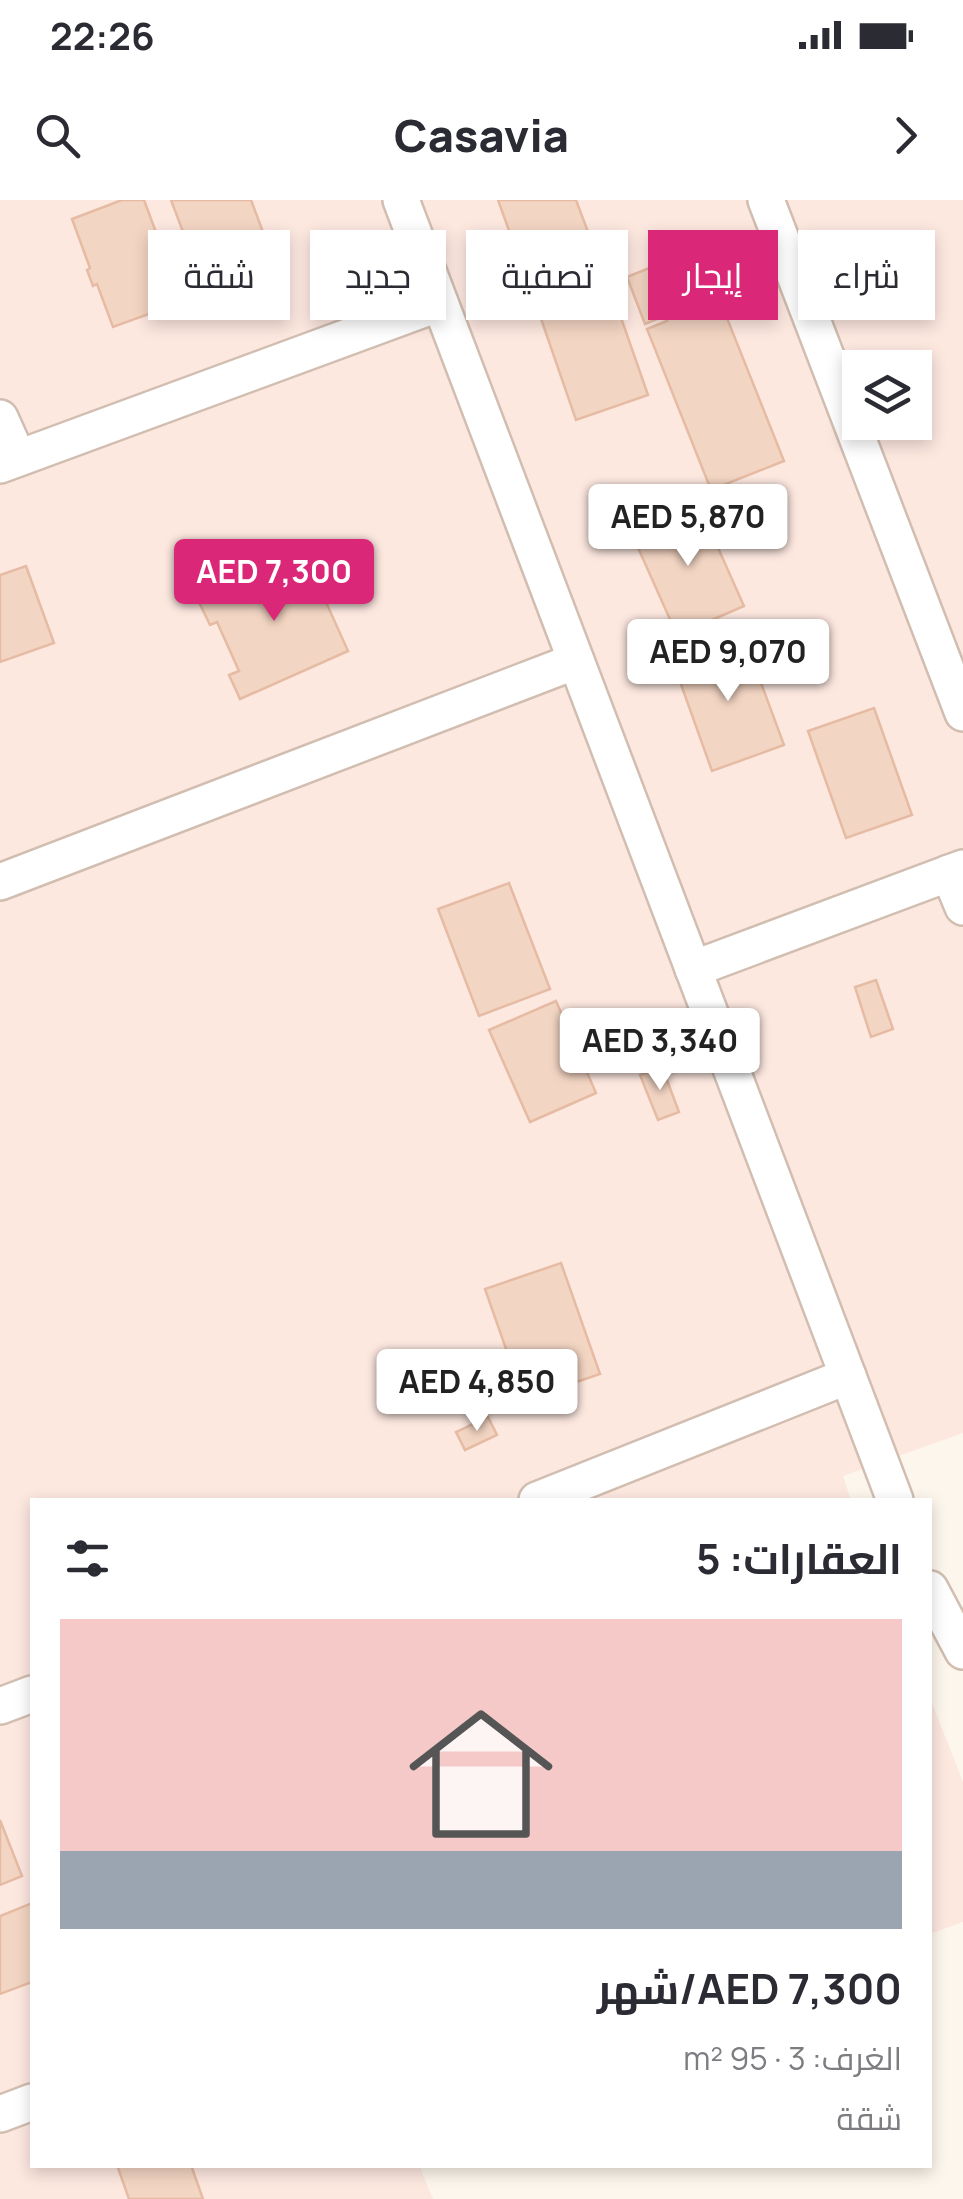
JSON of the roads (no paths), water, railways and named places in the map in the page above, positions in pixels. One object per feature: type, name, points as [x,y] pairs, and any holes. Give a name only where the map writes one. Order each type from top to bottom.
[{"type":"street","points":[[401,200],[412,230]]},
{"type":"street","points":[[766,200],[963,713]]},
{"type":"street","points":[[446,318],[894,1498]]},
{"type":"street","points":[[0,418],[9,462],[392,320]]},
{"type":"street","points":[[0,882],[576,661]]},
{"type":"street","points":[[693,969],[956,871],[963,906]]},
{"type":"street","points":[[542,1498],[848,1376]]},
{"type":"street","points":[[932,1593],[963,1650]]},
{"type":"street","points":[[0,1706],[30,1695]]},
{"type":"street","points":[[0,2114],[30,2103]]}]
